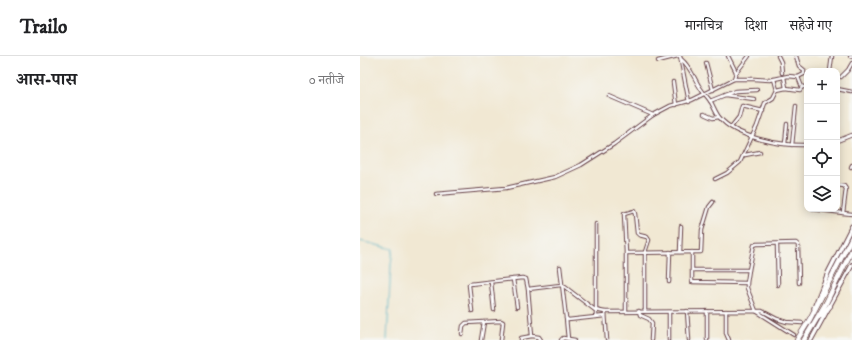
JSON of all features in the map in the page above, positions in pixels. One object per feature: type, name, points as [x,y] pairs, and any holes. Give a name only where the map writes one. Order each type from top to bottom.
[{"type":"highway","points":[[804,340],[852,237]]},
{"type":"highway","points":[[797,340],[814,319],[852,250]]},
{"type":"highway","points":[[814,319],[830,306]]},
{"type":"street","points":[[728,56],[736,74]]},
{"type":"street","points":[[734,79],[749,56]]},
{"type":"street","points":[[778,56],[781,62],[782,72]]},
{"type":"street","points":[[436,194],[506,188],[554,177],[581,165],[614,144],[653,115],[676,105],[689,102],[734,79],[774,79],[798,77],[804,74],[804,70],[799,66],[796,56]]},
{"type":"street","points":[[830,68],[832,56]]},
{"type":"street","points":[[658,61],[680,57]]},
{"type":"street","points":[[680,57],[688,66],[719,117],[731,127],[752,137],[792,145],[804,145]]},
{"type":"street","points":[[680,57],[689,102]]},
{"type":"street","points":[[706,63],[713,90]]},
{"type":"street","points":[[841,77],[852,63]]},
{"type":"street","points":[[784,77],[786,88]]},
{"type":"street","points":[[777,90],[786,88],[800,90],[802,87],[798,77]]},
{"type":"street","points":[[715,179],[736,167],[744,155],[766,103],[773,98],[777,90],[774,79]]},
{"type":"street","points":[[673,82],[676,105]]},
{"type":"street","points":[[710,101],[738,90],[757,90]]},
{"type":"street","points":[[840,90],[852,92]]},
{"type":"street","points":[[725,95],[754,99]]},
{"type":"street","points":[[609,96],[653,115]]},
{"type":"street","points":[[731,127],[739,117],[742,106],[763,111]]},
{"type":"street","points":[[792,145],[796,106]]},
{"type":"street","points":[[704,114],[713,118],[719,117]]},
{"type":"street","points":[[786,144],[787,124]]},
{"type":"street","points":[[840,140],[852,135]]},
{"type":"street","points":[[744,155],[760,152]]},
{"type":"street","points":[[840,185],[844,186],[846,189],[843,213]]},
{"type":"street","points":[[626,253],[701,252],[702,230],[709,207],[713,202]]},
{"type":"street","points":[[626,312],[626,253],[624,214],[634,211],[636,214],[637,233],[639,235],[646,236],[649,240],[645,252],[645,311]]},
{"type":"street","points":[[835,212],[852,214]]},
{"type":"street","points":[[596,224],[596,318]]},
{"type":"street","points":[[680,252],[681,226]]},
{"type":"street","points":[[814,319],[815,303],[851,227]]},
{"type":"street","points":[[794,335],[756,311],[747,283],[754,245],[796,243],[799,283]]},
{"type":"street","points":[[777,245],[778,285]]},
{"type":"street","points":[[670,252],[670,282]]},
{"type":"street","points":[[692,252],[692,282],[747,283]]},
{"type":"street","points":[[811,340],[852,265]]},
{"type":"street","points":[[560,267],[568,339]]},
{"type":"street","points":[[692,270],[749,270]]},
{"type":"street","points":[[472,312],[469,285],[472,283],[524,278],[528,289],[532,336]]},
{"type":"street","points":[[513,279],[517,307]]},
{"type":"street","points":[[491,282],[494,310]]},
{"type":"street","points":[[528,289],[561,285],[595,310],[605,312],[762,311],[777,319],[787,322],[802,323]]},
{"type":"street","points":[[688,311],[689,340]]},
{"type":"street","points":[[707,311],[707,340]]},
{"type":"street","points":[[726,311],[727,339]]},
{"type":"street","points":[[605,312],[607,340]]},
{"type":"street","points":[[639,312],[640,315],[652,322],[651,340]]},
{"type":"street","points":[[669,312],[669,340]]},
{"type":"street","points":[[566,318],[569,321],[605,316]]},
{"type":"street","points":[[462,334],[463,326],[466,323],[501,321],[503,322],[501,340]]},
{"type":"street","points":[[481,340],[484,322]]},
{"type":"street","points":[[521,340],[521,338],[532,336],[539,337],[541,340]]},
{"type":"street","points":[[561,340],[563,338],[575,340]]},
{"type":"waterway","points":[[360,241],[393,249],[387,340]]}]
